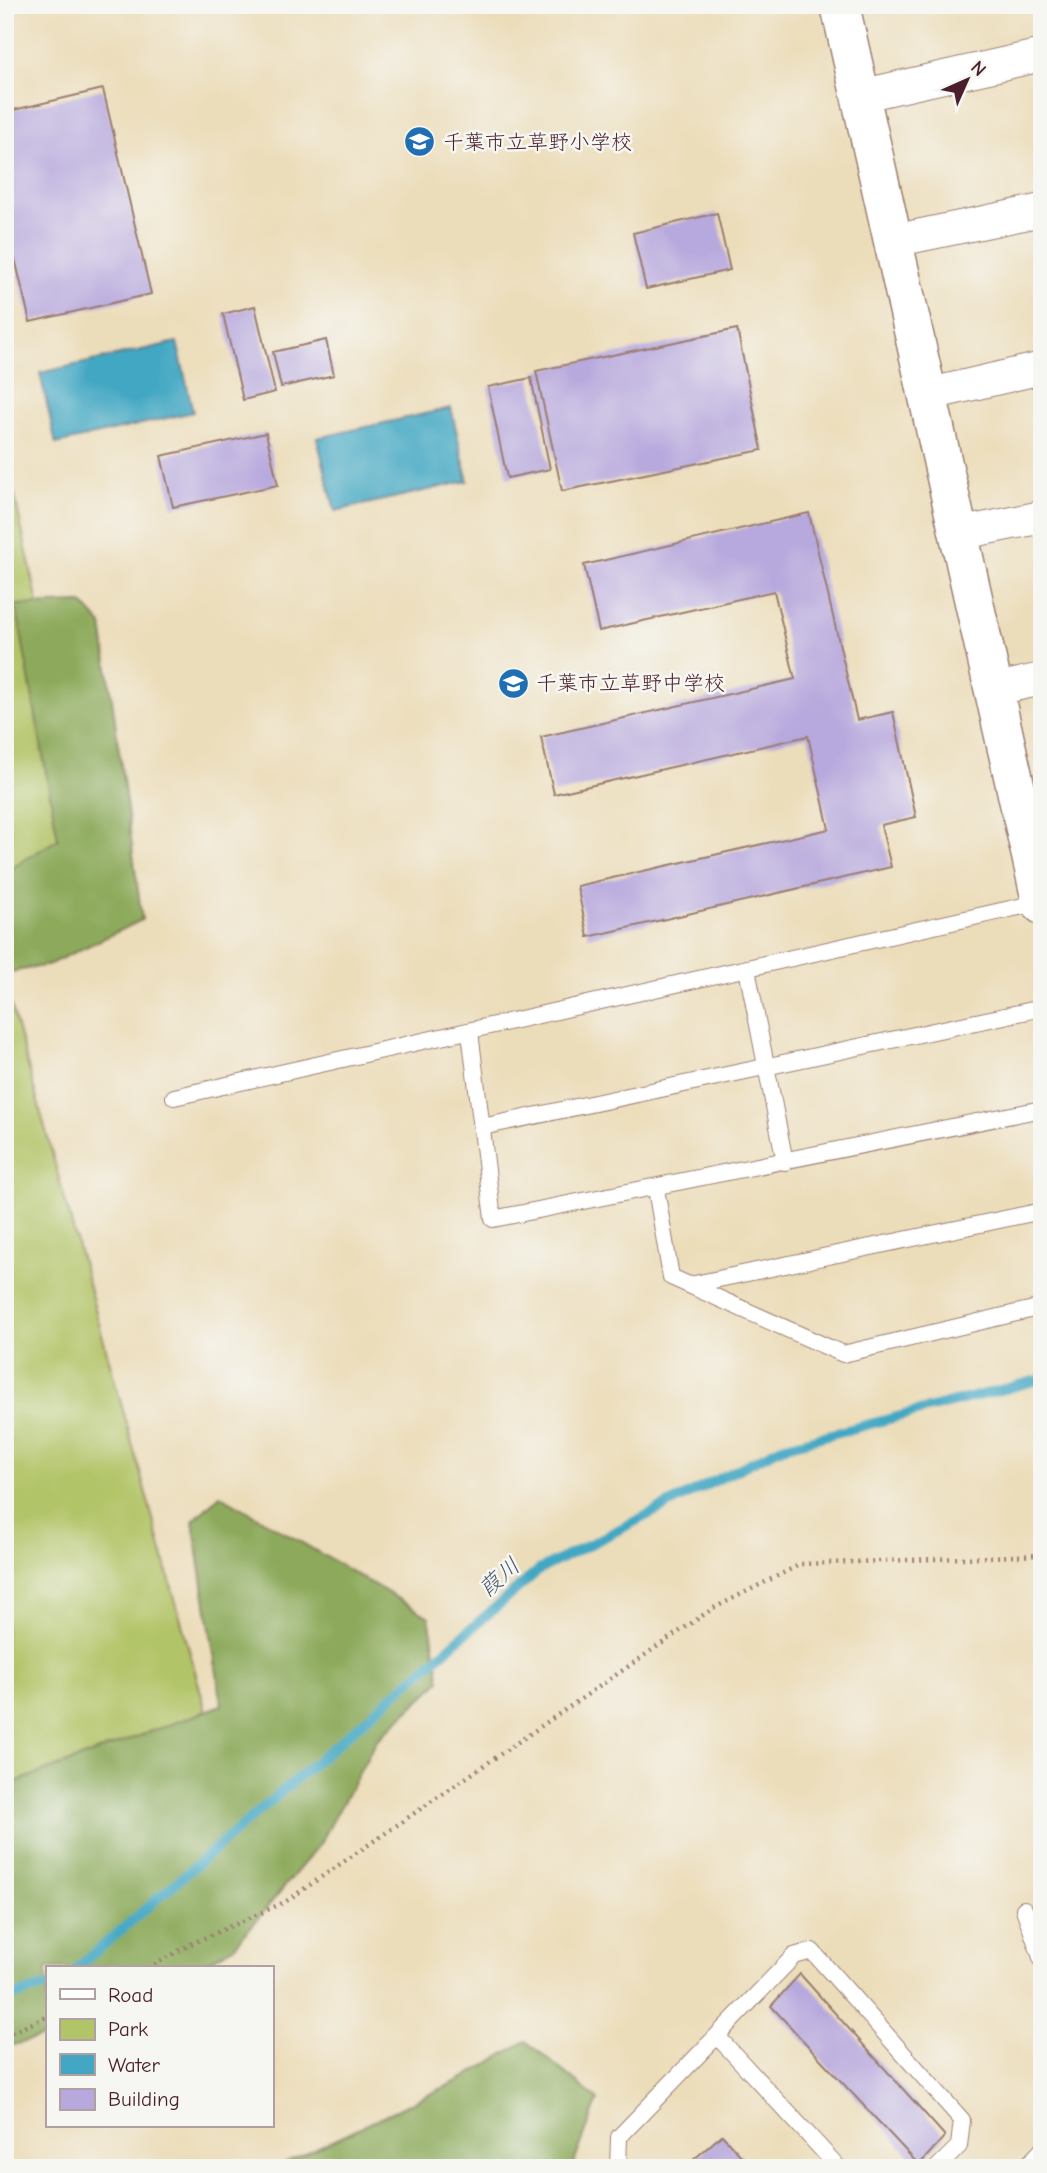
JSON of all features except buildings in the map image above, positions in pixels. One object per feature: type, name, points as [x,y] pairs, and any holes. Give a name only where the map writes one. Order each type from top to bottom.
[{"type":"street","points":[[840,5],[992,690],[1030,800],[1041,903]]},
{"type":"street","points":[[859,96],[1042,55]]},
{"type":"street","points":[[893,240],[1042,210]]},
{"type":"street","points":[[926,395],[1042,368]]},
{"type":"street","points":[[958,534],[1042,517]]},
{"type":"street","points":[[992,690],[1042,679]]},
{"type":"lane","points":[[174,1097],[1041,903]]},
{"type":"lane","points":[[747,969],[785,1162]]},
{"type":"lane","points":[[482,1127],[1042,1008]]},
{"type":"lane","points":[[470,1032],[494,1219],[656,1189],[1042,1109]]},
{"type":"lane","points":[[656,1189],[671,1277],[843,1354],[1042,1307]]},
{"type":"lane","points":[[690,1285],[1042,1211]]},
{"type":"lane","points":[[1024,1909],[1042,1960]]},
{"type":"lane","points":[[618,2168],[619,2137],[794,1956],[812,1951],[962,2120],[959,2146],[937,2168]]},
{"type":"lane","points":[[717,2035],[839,2168]]},
{"type":"lane","points":[[1025,2168],[1042,2150]]},
{"type":"path","points":[[152,1966],[191,1944],[285,1902],[712,1608],[801,1564],[1042,1555]]},
{"type":"path","points":[[5,2035],[46,2017]]},
{"type":"green space","points":[[5,452],[101,891],[5,913]]},
{"type":"green space","points":[[82,603],[102,625],[142,920],[48,965],[5,973],[5,872],[58,839],[16,605]]},
{"type":"green space","points":[[5,983],[209,1722],[5,1811]]},
{"type":"green space","points":[[220,1495],[429,1617],[440,1681],[377,1740],[320,1844],[234,1947],[200,1966],[46,1966],[46,2036],[5,2047],[5,1786],[222,1705],[193,1521]]},
{"type":"green space","points":[[526,2041],[598,2100],[572,2168],[274,2168],[464,2078]]},
{"type":"water","points":[[177,342],[193,412],[56,444],[40,373]]},
{"type":"water","points":[[451,408],[468,481],[335,511],[317,438]]},
{"type":"waterway","name":"葭川","points":[[79,1966],[539,1570],[782,1447],[1042,1379]]},
{"type":"waterway","name":"葭川","points":[[5,1999],[46,1986]]},
{"type":"place","name":"千葉市立草野小学校","points":[[420,142]]},
{"type":"place","name":"千葉市立草野中学校","points":[[513,683]]}]
